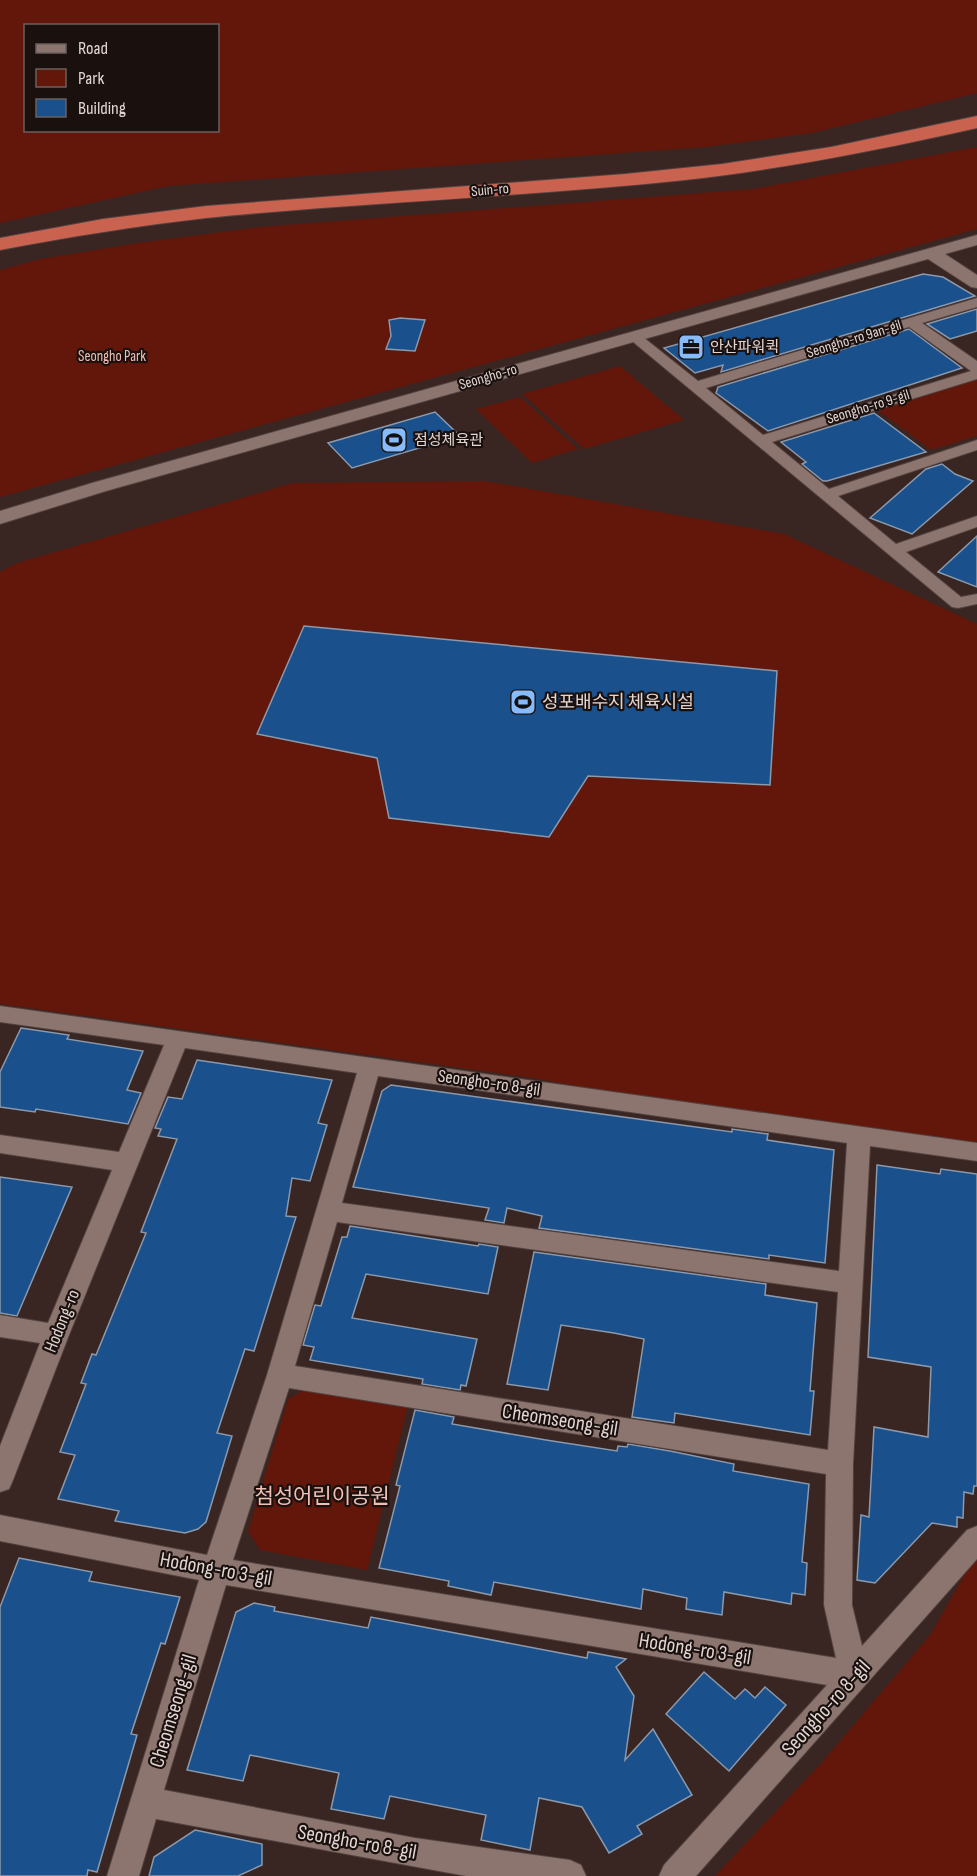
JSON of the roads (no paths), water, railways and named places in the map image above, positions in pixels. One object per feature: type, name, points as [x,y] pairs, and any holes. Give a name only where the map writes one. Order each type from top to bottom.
[{"type":"highway","name":"Suin-ro","points":[[176,196],[660,159],[866,132],[977,106]]},
{"type":"highway","name":"Suin-ro","points":[[0,244],[93,227],[205,212],[684,174],[788,160],[880,144],[977,122]]},
{"type":"highway","points":[[75,211],[153,199]]},
{"type":"street","name":"Seongho-ro","points":[[0,518],[99,487],[977,240]]},
{"type":"street","points":[[938,251],[977,270]]},
{"type":"street","points":[[938,251],[977,283]]},
{"type":"street","name":"Seongho-ro 9an-gil","points":[[694,387],[977,302]]},
{"type":"street","name":"Seongho-ro 9an-gil","points":[[911,322],[977,368]]},
{"type":"street","points":[[633,336],[958,603],[977,599]]},
{"type":"street","name":"Seongho-ro 9-gil","points":[[759,441],[977,374]]},
{"type":"street","points":[[825,495],[977,445]]},
{"type":"street","points":[[894,550],[977,521]]},
{"type":"street","name":"Seongho-ro 8-gil","points":[[0,1014],[977,1152]]},
{"type":"street","name":"Hodong-ro","points":[[0,1480],[56,1335],[178,1038]]},
{"type":"street","name":"Cheomseong-gil","points":[[123,1876],[216,1570],[280,1375],[370,1066]]},
{"type":"street","points":[[855,1676],[838,1605],[840,1464],[859,1135]]},
{"type":"street","points":[[0,1144],[128,1163]]},
{"type":"street","points":[[327,1211],[850,1283]]},
{"type":"street","points":[[0,1326],[56,1335]]},
{"type":"street","name":"Cheomseong-gil","points":[[280,1375],[840,1464]]},
{"type":"street","name":"Hodong-ro 3-gil","points":[[0,1528],[216,1570],[855,1676]]},
{"type":"street","name":"Seongho-ro 8-gil","points":[[675,1876],[977,1539]]},
{"type":"street","name":"Seongho-ro 8-gil","points":[[145,1802],[405,1852],[570,1876]]},
{"type":"place","name":"안산파워퀵","points":[[691,347]]},
{"type":"place","name":"점성체육관","points":[[394,440]]},
{"type":"place","name":"성포배수지 체육시설","points":[[523,702]]},
{"type":"park label","name":"Seongho Park","points":[[112,356]]},
{"type":"park label","name":"첨성어린이공원","points":[[322,1496]]}]
